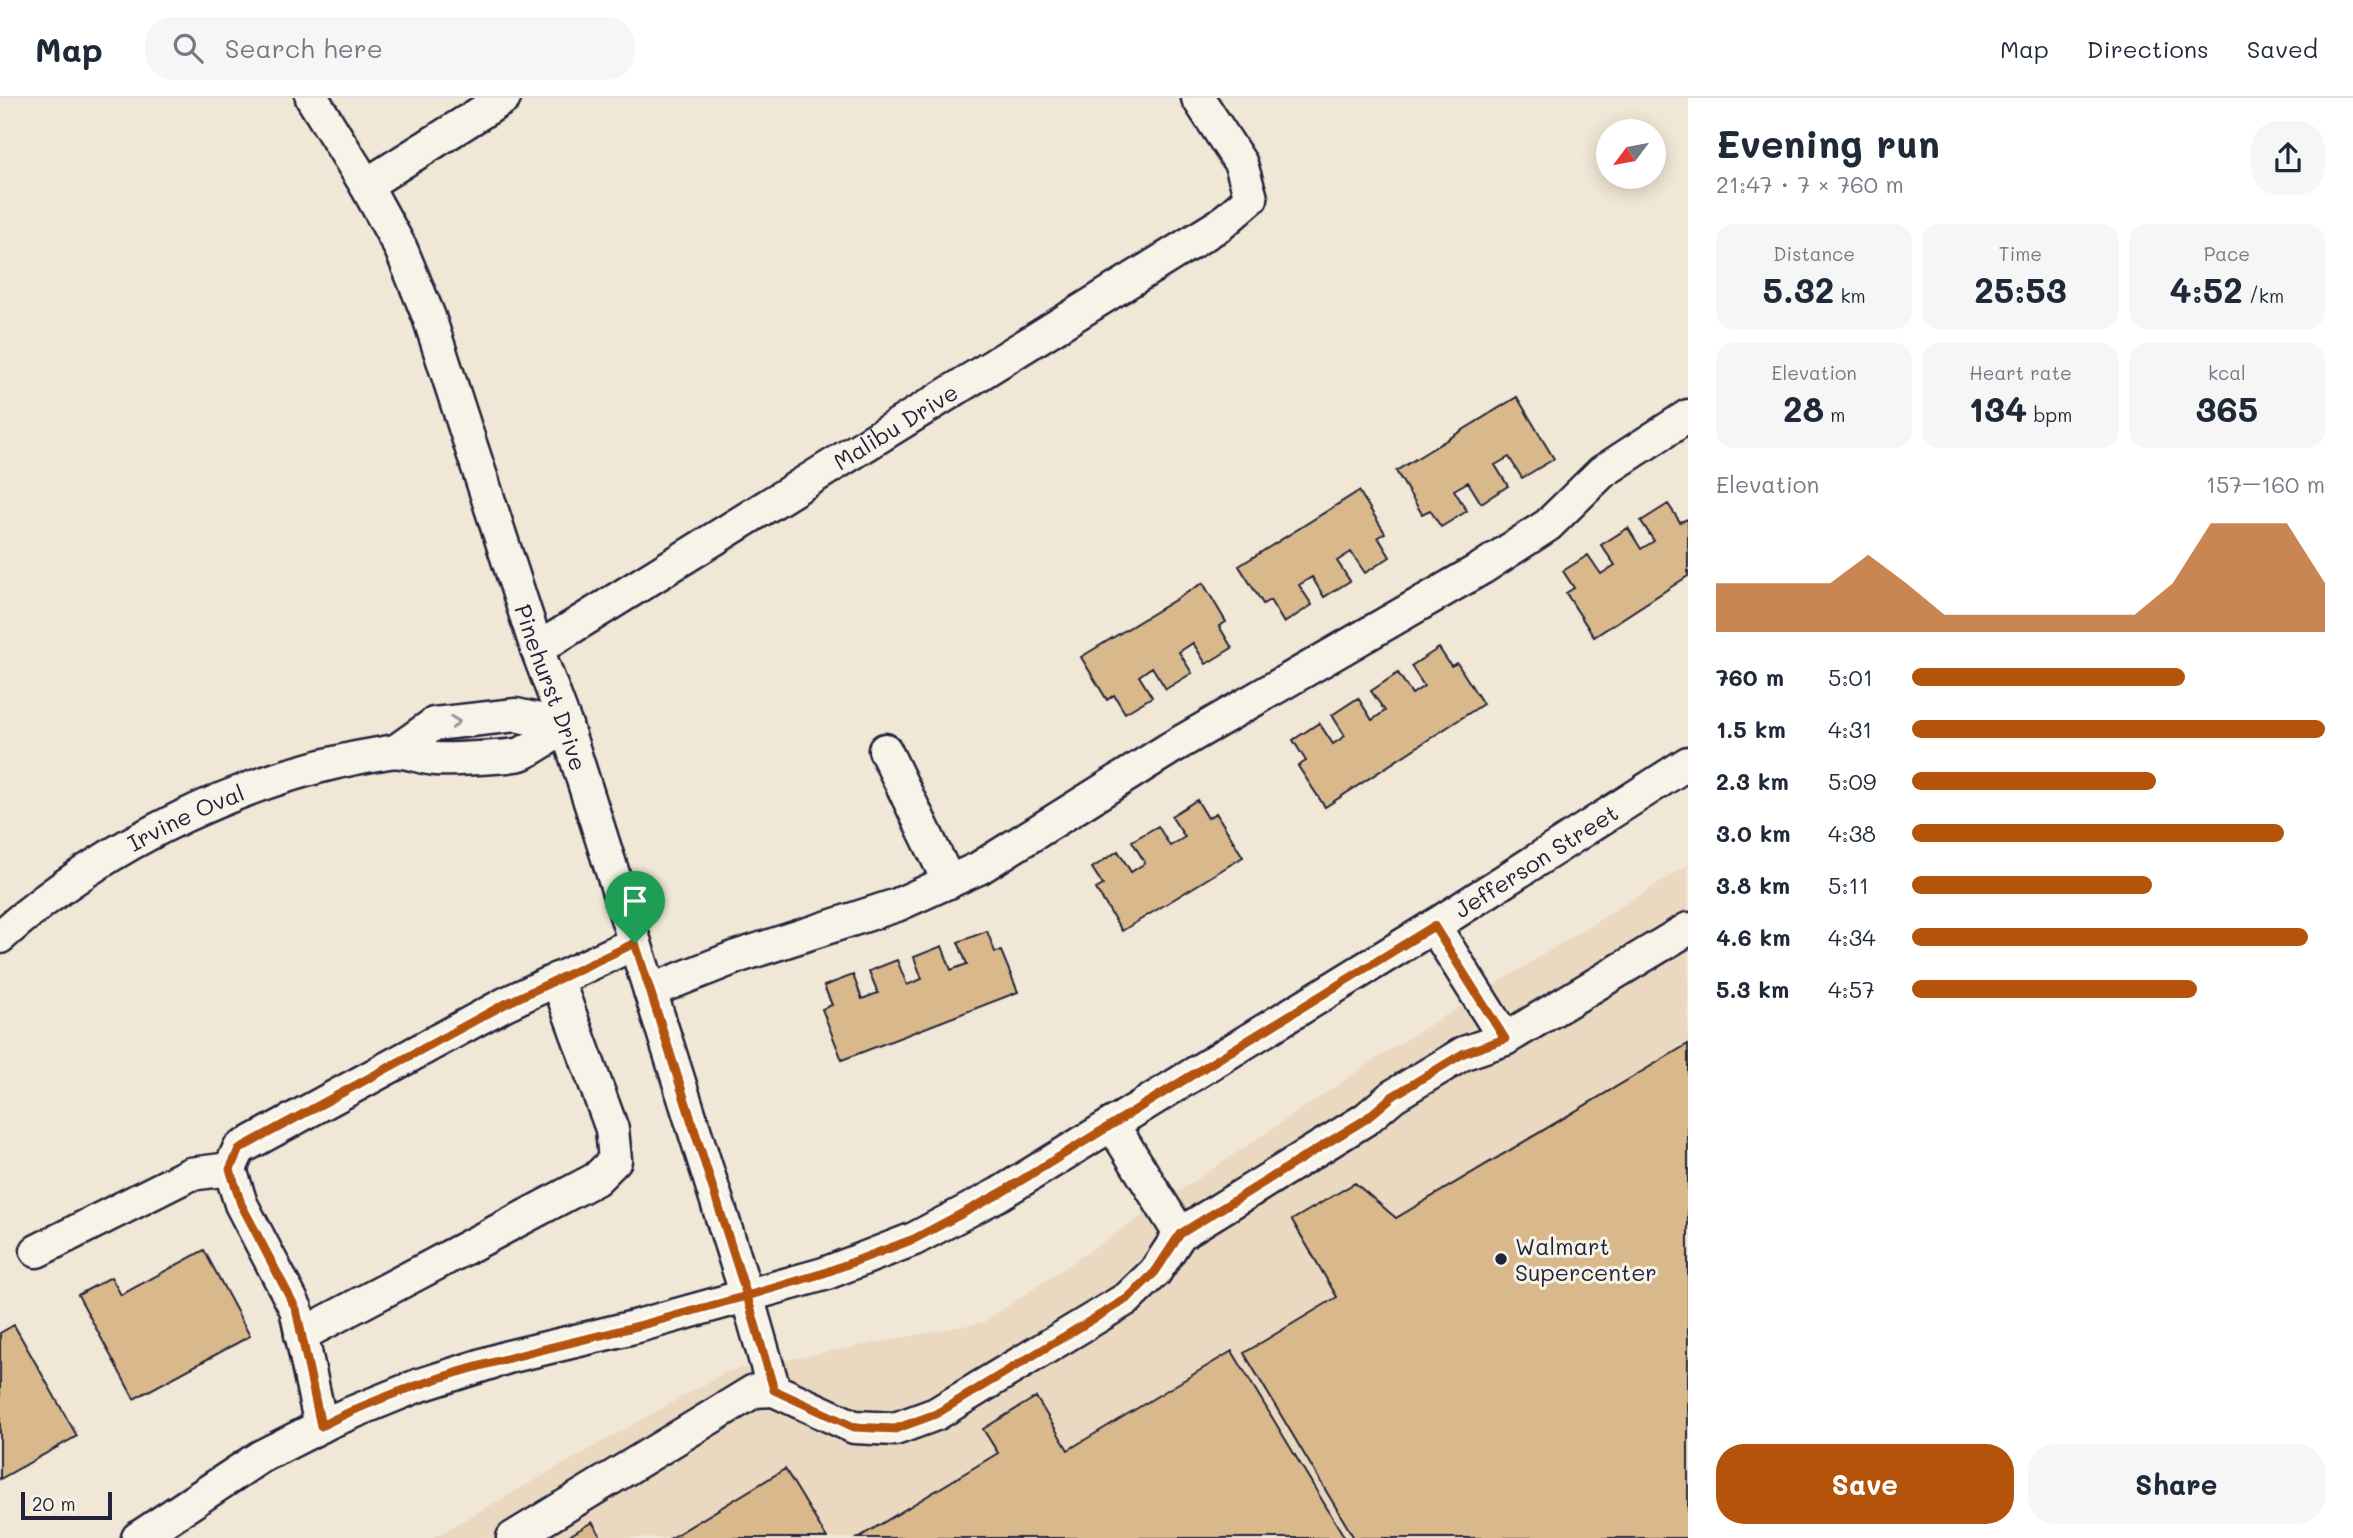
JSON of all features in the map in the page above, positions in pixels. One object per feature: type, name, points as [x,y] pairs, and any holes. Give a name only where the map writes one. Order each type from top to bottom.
[{"type":"street","name":"Pinehurst Drive","points":[[312,98],[366,185],[401,249],[429,317],[537,649],[566,726],[747,1296],[774,1390]]},
{"type":"street","points":[[366,185],[503,98]]},
{"type":"street","name":"Malibu Drive","points":[[537,649],[1221,224],[1251,198],[1241,164],[1198,98]]},
{"type":"street","points":[[650,991],[737,957],[898,905],[979,868],[1169,749],[1482,568],[1548,525],[1602,472],[1688,416]]},
{"type":"street","name":"Irvine Oval","points":[[0,937],[84,873],[154,831],[232,796],[310,769],[396,751],[434,724],[516,715],[566,726]]},
{"type":"street","points":[[885,750],[949,882]]},
{"type":"street","name":"Jefferson Street","points":[[138,1538],[260,1458],[321,1426],[416,1386],[508,1357],[747,1296],[824,1273],[914,1239],[999,1194],[1434,926],[1688,763]]},
{"type":"street","points":[[1434,926],[1505,1039]]},
{"type":"street","points":[[513,1538],[754,1391],[774,1390],[854,1427],[895,1429],[936,1414],[1128,1298],[1155,1272],[1180,1234],[1366,1119],[1393,1096],[1464,1053],[1505,1039],[1688,929]]},
{"type":"street","points":[[321,1426],[296,1309],[241,1204],[230,1169],[239,1149],[505,1004],[635,943]]},
{"type":"street","points":[[302,1335],[596,1179],[615,1160],[612,1129],[557,979]]},
{"type":"street","points":[[1112,1124],[1180,1234]]},
{"type":"street","points":[[37,1251],[190,1174],[230,1169]]},
{"type":"shaded area","points":[[1688,865],[1688,1538],[432,1538],[728,1371],[984,1322],[1391,1049]]},
{"type":"building","points":[[1517,397],[1554,459],[1522,478],[1509,457],[1495,465],[1508,486],[1481,503],[1468,482],[1454,490],[1467,511],[1441,527],[1430,510],[1422,514],[1396,471]]},
{"type":"building","points":[[1359,491],[1385,533],[1378,537],[1390,557],[1365,573],[1351,552],[1337,561],[1350,581],[1324,597],[1312,577],[1299,585],[1312,605],[1284,623],[1270,600],[1263,604],[1239,566]]},
{"type":"building","points":[[1668,504],[1680,522],[1688,519],[1688,576],[1594,637],[1566,593],[1574,588],[1563,571],[1588,555],[1601,574],[1615,565],[1601,545],[1628,528],[1641,549],[1654,541],[1641,521]]},
{"type":"building","points":[[1203,583],[1226,622],[1219,626],[1232,648],[1206,664],[1193,643],[1179,652],[1192,673],[1166,689],[1152,667],[1139,676],[1152,697],[1125,713],[1114,695],[1107,700],[1081,657]]},
{"type":"building","points":[[1439,648],[1451,666],[1457,663],[1483,704],[1325,807],[1298,766],[1306,761],[1293,740],[1319,723],[1333,744],[1345,736],[1332,715],[1358,698],[1372,720],[1385,711],[1371,691],[1398,673],[1412,694],[1424,686],[1411,666]]},
{"type":"building","points":[[1197,800],[1208,818],[1216,813],[1243,857],[1122,931],[1096,889],[1103,885],[1092,868],[1118,851],[1131,872],[1145,863],[1132,841],[1158,826],[1170,846],[1185,837],[1171,816]]},
{"type":"building","points":[[987,931],[995,952],[1001,951],[1018,992],[842,1060],[822,1009],[832,1005],[824,986],[853,975],[862,999],[878,993],[869,971],[897,960],[907,985],[922,979],[914,957],[942,946],[951,970],[967,964],[958,942]]},
{"type":"building","name":"Walmart Supercenter","points":[[1688,1044],[1688,1538],[1354,1538],[1244,1353],[1337,1297],[1292,1220],[1355,1183],[1396,1218]]},
{"type":"building","points":[[204,1250],[250,1336],[134,1399],[78,1295],[111,1277],[121,1295]]},
{"type":"building","points":[[14,1325],[77,1436],[0,1479],[0,1333]]},
{"type":"building","points":[[1232,1351],[1345,1538],[858,1538],[998,1453],[983,1429],[1036,1397],[1068,1450]]},
{"type":"building","points":[[785,1469],[827,1538],[671,1538]]},
{"type":"building","points":[[592,1522],[602,1538],[566,1538]]},
{"type":"place","name":"Walmart Supercenter","points":[[1501,1259]]},
{"type":"route","points":[[635,943],[505,1004],[239,1149],[230,1169],[241,1204],[296,1309],[321,1426],[416,1386],[508,1357],[747,1296],[774,1390],[854,1427],[895,1429],[936,1414],[1128,1298],[1155,1272],[1180,1234],[1366,1119],[1393,1096],[1464,1053],[1505,1039],[1434,926],[999,1194],[914,1239],[824,1273],[747,1296],[635,943]]}]
